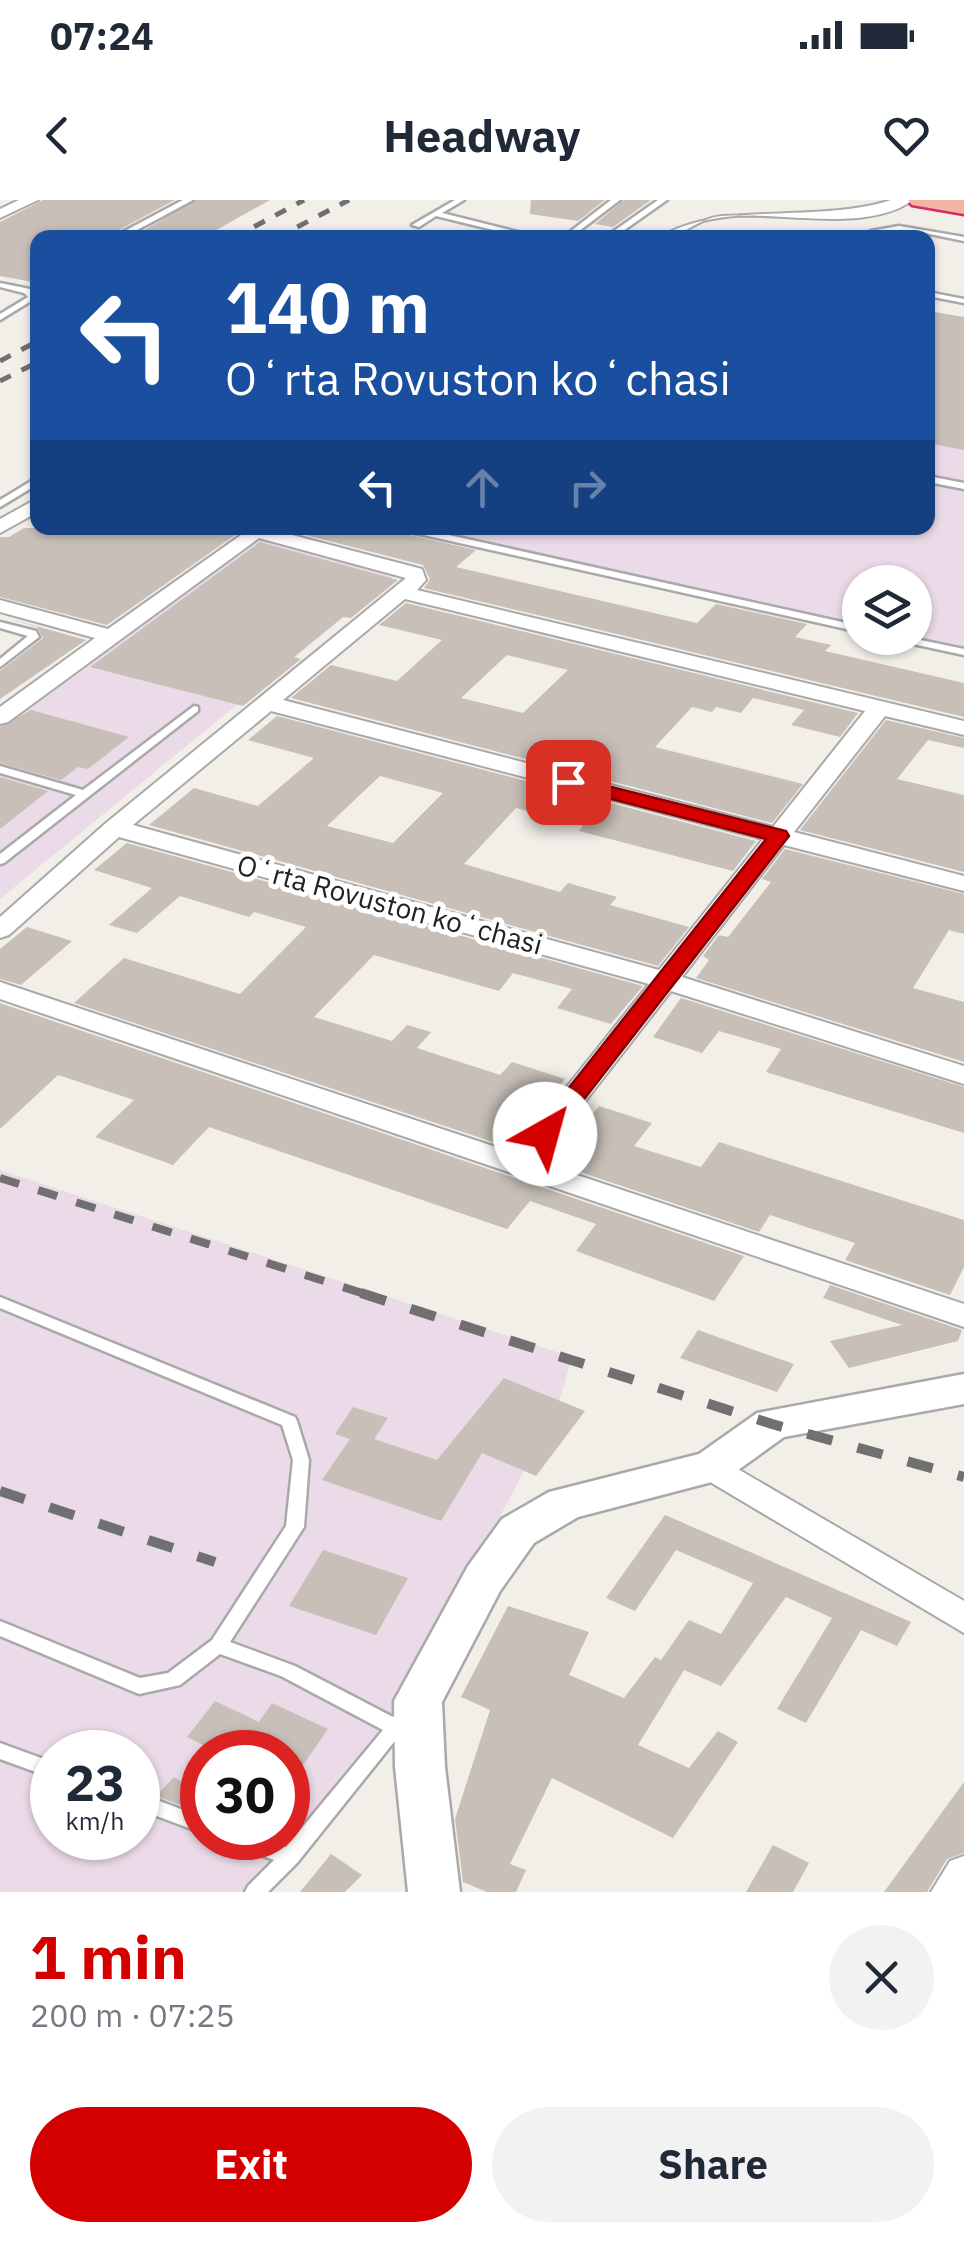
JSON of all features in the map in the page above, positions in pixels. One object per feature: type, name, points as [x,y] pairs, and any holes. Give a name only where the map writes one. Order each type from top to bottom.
[{"type":"highway","points":[[920,200],[964,206]]},
{"type":"street","points":[[0,214],[30,200]]},
{"type":"street","points":[[676,230],[692,218],[720,210],[854,213],[906,200]]},
{"type":"street","points":[[0,527],[30,509]]},
{"type":"street","points":[[0,717],[257,535]]},
{"type":"street","points":[[0,930],[115,828],[416,580],[415,573],[282,535]]},
{"type":"street","points":[[404,593],[964,728]]},
{"type":"street","points":[[0,606],[112,636]]},
{"type":"street","points":[[267,703],[964,884]]},
{"type":"street","points":[[521,1164],[879,708]]},
{"type":"street","name":"Oʻrta Rovuston koʻchasi","points":[[115,828],[665,980],[964,1075]]},
{"type":"street","points":[[0,990],[964,1316]]},
{"type":"street","points":[[434,1892],[420,1767],[407,1714],[484,1578],[518,1531],[565,1504],[712,1467],[772,1424],[964,1389]]},
{"type":"street","points":[[712,1467],[964,1619]]},
{"type":"street","points":[[951,1892],[964,1874]]},
{"type":"lane","points":[[132,230],[188,200]]},
{"type":"lane","points":[[416,225],[460,200]]},
{"type":"lane","points":[[576,230],[616,200]]},
{"type":"lane","points":[[619,230],[663,200]]},
{"type":"lane","points":[[436,214],[505,230]]},
{"type":"lane","points":[[876,230],[911,230]]},
{"type":"lane","points":[[935,234],[964,239]]},
{"type":"lane","points":[[0,285],[30,293]]},
{"type":"lane","points":[[935,295],[964,301]]},
{"type":"lane","points":[[0,318],[30,296]]},
{"type":"lane","points":[[935,480],[964,486]]},
{"type":"lane","points":[[0,504],[30,485]]},
{"type":"lane","points":[[437,535],[842,625]]},
{"type":"lane","points":[[0,625],[32,632],[34,638],[0,664]]},
{"type":"lane","points":[[932,645],[964,652]]},
{"type":"lane","points":[[0,860],[194,708]]},
{"type":"lane","points":[[0,769],[82,793]]},
{"type":"lane","points":[[0,1302],[289,1421],[301,1460],[295,1527],[218,1645],[173,1680],[139,1686],[0,1628]]},
{"type":"lane","points":[[218,1645],[407,1714],[310,1833]]},
{"type":"lane","points":[[0,1750],[30,1762]]},
{"type":"lane","points":[[255,1892],[288,1860]]},
{"type":"shaded area","points":[[935,312],[964,317],[964,655],[932,648],[932,565],[842,565],[842,628],[424,535],[935,535]]},
{"type":"shaded area","points":[[257,537],[401,570],[0,899],[0,725]]},
{"type":"shaded area","points":[[0,1170],[572,1357],[556,1412],[347,1801],[310,1844],[310,1730],[180,1730],[180,1860],[296,1860],[269,1892],[0,1892]]},
{"type":"building","points":[[43,200],[175,200],[119,230],[30,230],[30,282],[0,276],[0,222]]},
{"type":"building","points":[[196,200],[270,200],[216,230],[145,230]]},
{"type":"building","points":[[531,200],[605,200],[578,221],[530,214]]},
{"type":"building","points":[[624,200],[651,200],[613,227],[595,224]]},
{"type":"building","points":[[935,312],[964,317],[964,450],[935,444]]},
{"type":"building","points":[[24,528],[30,528],[30,535],[235,535],[107,625],[0,597],[0,537],[9,537]]},
{"type":"building","points":[[306,535],[409,535],[476,550],[456,567],[697,623],[716,604],[807,624],[795,637],[831,645],[825,651],[964,683],[964,717],[424,588],[430,579],[423,565]]},
{"type":"building","points":[[260,542],[398,580],[351,618],[343,617],[294,657],[301,659],[243,706],[90,667]]},
{"type":"building","points":[[406,603],[858,713],[840,737],[791,725],[804,710],[753,698],[741,713],[692,707],[655,747],[803,784],[772,823],[291,698],[331,665],[397,681],[442,640],[379,625]],"holes":[[[507,655],[568,670],[523,713],[461,698]]]},
{"type":"building","points":[[0,616],[86,640],[0,699],[0,671],[43,638],[37,627]]},
{"type":"building","points":[[31,710],[129,737],[88,769],[78,767],[61,780],[0,763],[0,727]]},
{"type":"building","points":[[277,716],[756,841],[733,871],[579,831],[583,826],[516,808],[464,864],[560,892],[568,883],[617,897],[610,905],[689,927],[658,966],[149,825],[194,788],[258,806],[314,758],[248,740]],"holes":[[[380,776],[443,793],[393,843],[327,826]]]},
{"type":"building","points":[[886,720],[964,738],[964,748],[928,740],[897,779],[964,795],[964,872],[800,830]]},
{"type":"building","points":[[0,777],[48,791],[0,829]]},
{"type":"building","points":[[127,843],[643,986],[611,1024],[557,1008],[572,989],[513,973],[499,991],[374,955],[314,1017],[392,1041],[407,1025],[431,1032],[417,1048],[500,1075],[512,1062],[565,1079],[508,1147],[74,1003],[124,958],[240,994],[306,927],[254,912],[249,917],[180,896],[137,933],[109,925],[152,888],[94,870]]},
{"type":"building","points":[[785,849],[964,894],[964,934],[949,930],[913,988],[964,1002],[964,1062],[696,978],[709,960],[703,956],[719,935],[728,937],[771,882],[762,879]]},
{"type":"building","points":[[27,927],[72,941],[21,985],[0,979],[0,949]]},
{"type":"building","points":[[681,998],[964,1087],[964,1133],[766,1072],[781,1049],[719,1031],[702,1053],[653,1037]]},
{"type":"building","points":[[0,1003],[744,1256],[714,1301],[576,1251],[596,1224],[530,1201],[507,1229],[209,1127],[173,1165],[95,1137],[134,1100],[58,1075],[0,1129]]},
{"type":"building","points":[[599,1106],[652,1123],[634,1146],[701,1167],[719,1142],[964,1220],[964,1267],[950,1295],[845,1260],[855,1243],[770,1215],[759,1232],[553,1163]]},
{"type":"building","points":[[830,1285],[962,1330],[958,1341],[849,1368],[830,1341],[902,1325],[823,1298]]},
{"type":"building","points":[[698,1330],[794,1364],[777,1392],[680,1358]]},
{"type":"building","points":[[504,1378],[585,1411],[536,1476],[482,1453],[441,1521],[322,1480],[350,1439],[335,1434],[353,1407],[388,1418],[374,1439],[437,1460]]},
{"type":"building","points":[[665,1515],[911,1622],[897,1646],[861,1630],[806,1723],[777,1709],[832,1618],[786,1597],[721,1686],[684,1670],[638,1745],[689,1768],[718,1731],[738,1742],[673,1838],[552,1778],[510,1864],[526,1870],[516,1892],[487,1892],[463,1882],[455,1819],[490,1710],[461,1697],[508,1606],[589,1632],[569,1675],[624,1698],[655,1657],[661,1660],[689,1620],[721,1634],[753,1583],[676,1550],[635,1611],[606,1598]]},
{"type":"building","points":[[323,1550],[408,1578],[376,1635],[289,1606]]},
{"type":"building","points":[[215,1701],[259,1722],[272,1703],[328,1729],[310,1755],[310,1730],[192,1730]]},
{"type":"building","points":[[174,1777],[180,1781],[180,1805],[160,1797],[160,1792]]},
{"type":"building","points":[[964,1782],[964,1853],[947,1859],[927,1892],[884,1892]]},
{"type":"building","points":[[773,1845],[809,1863],[793,1892],[746,1892]]},
{"type":"building","points":[[331,1854],[362,1875],[345,1892],[300,1892]]},
{"type":"railway","points":[[248,230],[304,200]]},
{"type":"railway","points":[[291,230],[349,200]]},
{"type":"railway","points":[[0,361],[30,345]]},
{"type":"railway","points":[[0,381],[30,366]]},
{"type":"railway","points":[[0,1178],[368,1295]]},
{"type":"railway","points":[[361,1293],[772,1424],[964,1477]]},
{"type":"railway","points":[[0,1491],[215,1562]]},
{"type":"route","points":[[545,1134],[779,836],[568,782]]}]
